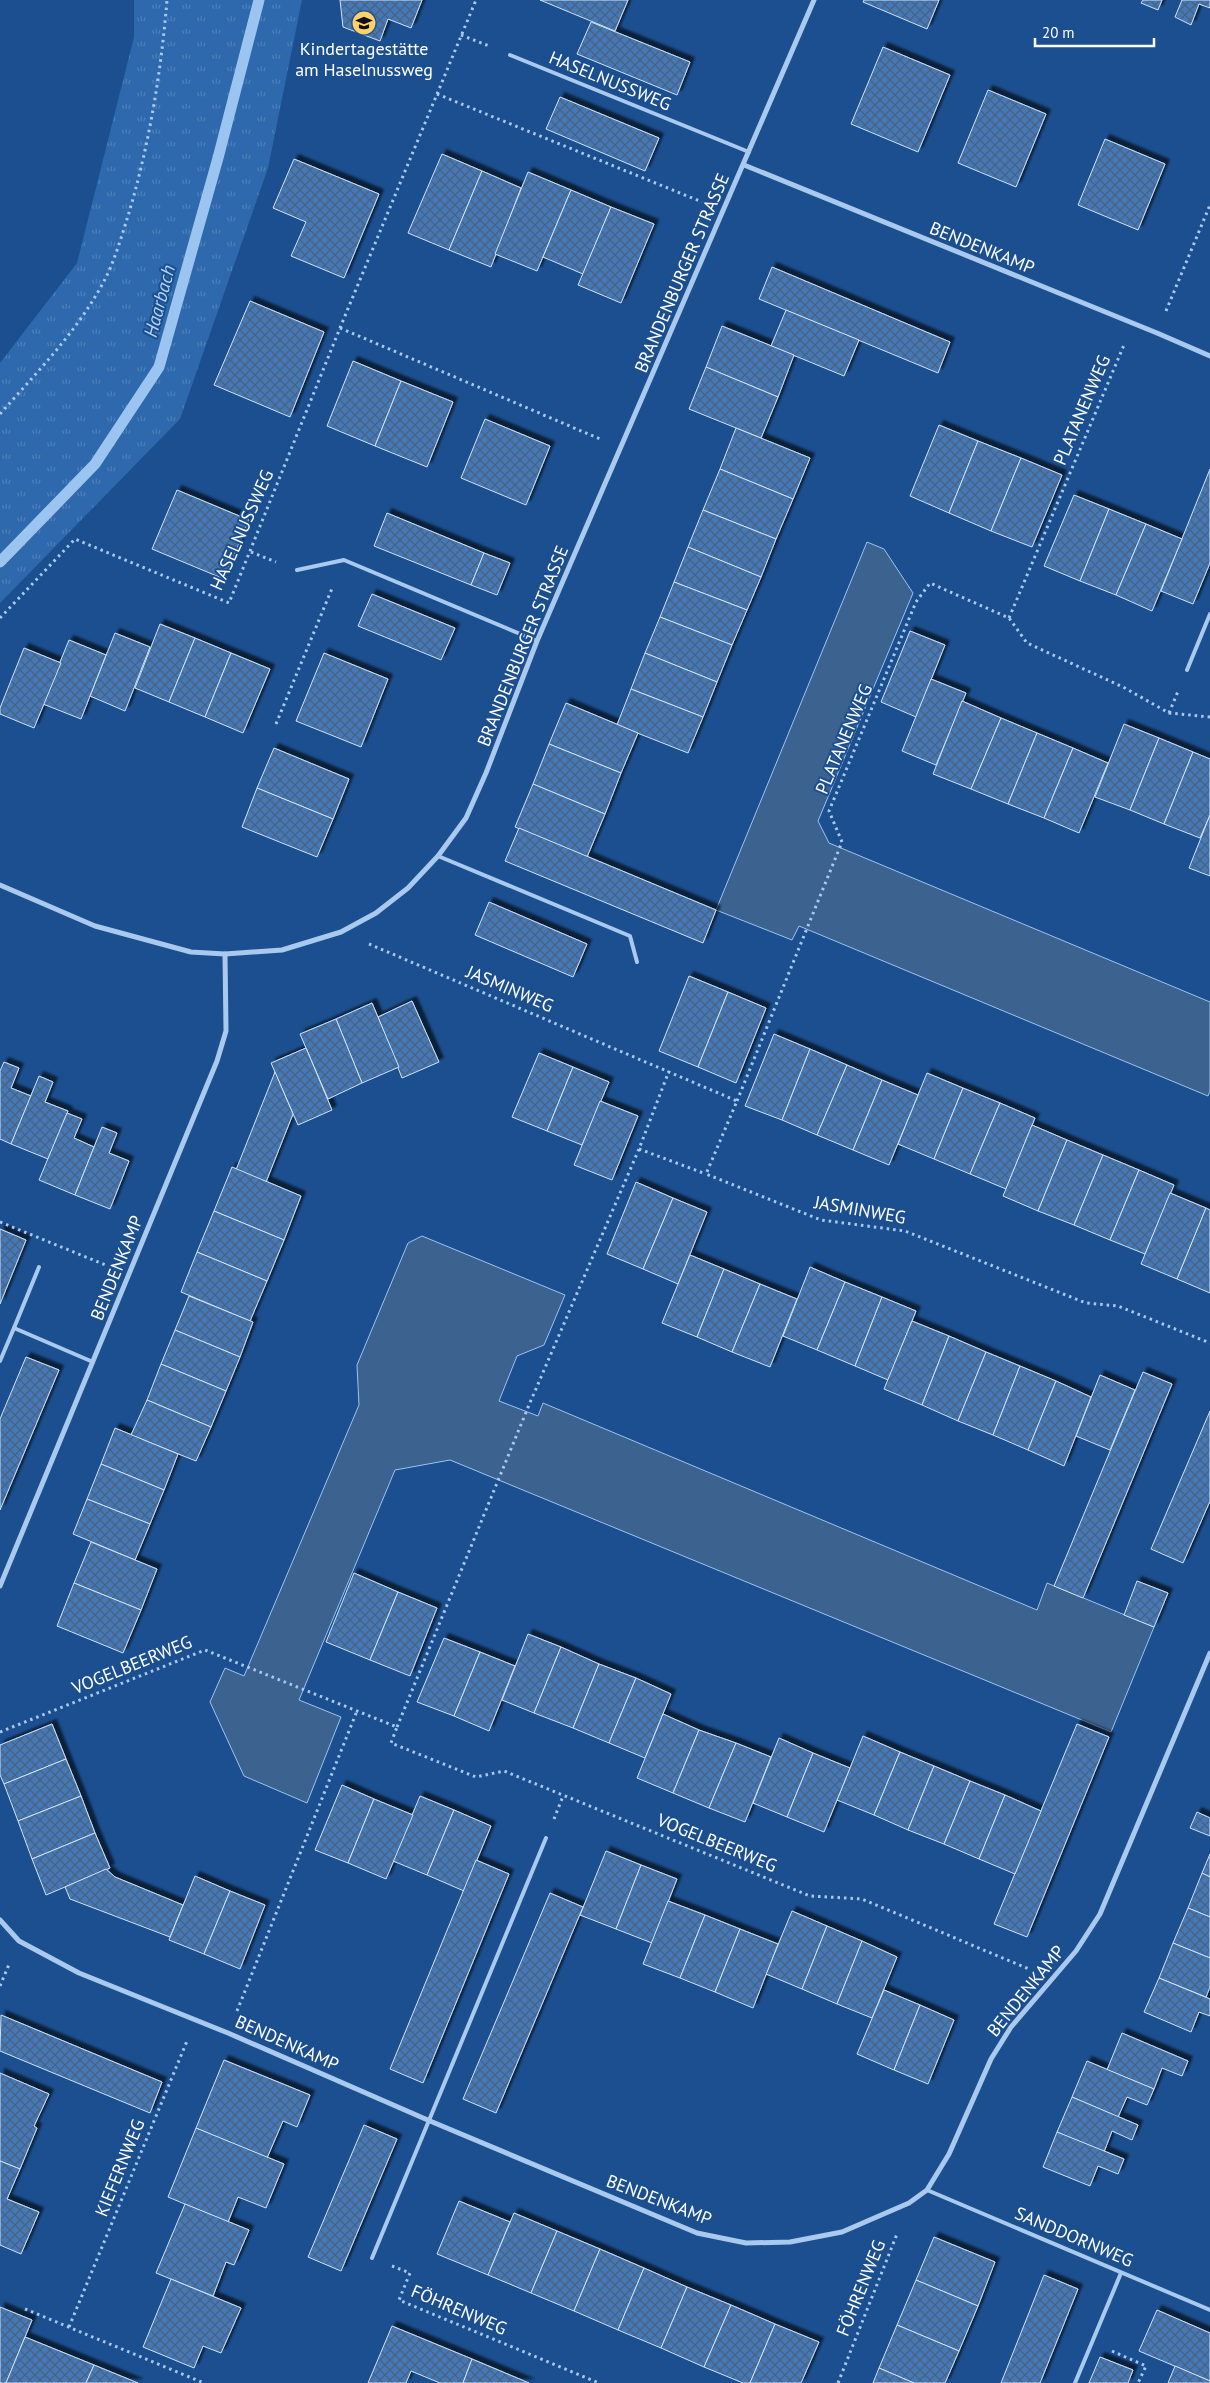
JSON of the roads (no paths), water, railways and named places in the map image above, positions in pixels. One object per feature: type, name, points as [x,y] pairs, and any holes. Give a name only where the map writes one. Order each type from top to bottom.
[{"type":"street","name":"BRANDENBURGER STRASSE","points":[[0,885],[95,926],[191,952],[226,954],[282,950],[341,932],[376,913],[408,888],[438,856],[466,818],[486,773],[538,641],[814,0]]},
{"type":"street","name":"BENDENKAMP","points":[[744,165],[1157,332],[1210,356]]},
{"type":"street","name":"BENDENKAMP","points":[[0,1586],[218,1061],[226,1031],[226,954]]},
{"type":"street","name":"BENDENKAMP","points":[[0,1920],[19,1941],[79,1973],[228,2032],[430,2121],[697,2233],[746,2243],[790,2242],[842,2232],[909,2203],[927,2190],[949,2154],[991,2059],[1011,2027],[1076,1951],[1100,1914],[1210,1653]]},
{"type":"lane","name":"HASELNUSSWEG","points":[[510,55],[749,152]]},
{"type":"lane","points":[[297,570],[344,560],[538,641]]},
{"type":"lane","points":[[1187,670],[1210,614]]},
{"type":"lane","points":[[438,856],[630,936],[636,962]]},
{"type":"lane","points":[[0,1361],[38,1267]]},
{"type":"lane","points":[[14,1328],[93,1362]]},
{"type":"lane","points":[[372,2258],[546,1838]]},
{"type":"lane","name":"SANDDORNWEG","points":[[927,2190],[1210,2310]]},
{"type":"lane","points":[[1075,2383],[1121,2273]]},
{"type":"waterway","name":"Haarbach","points":[[0,562],[95,464],[159,367],[218,158],[259,0]]},
{"type":"place","name":"Kindertagestätte am Haselnussweg","points":[[364,23]]}]
